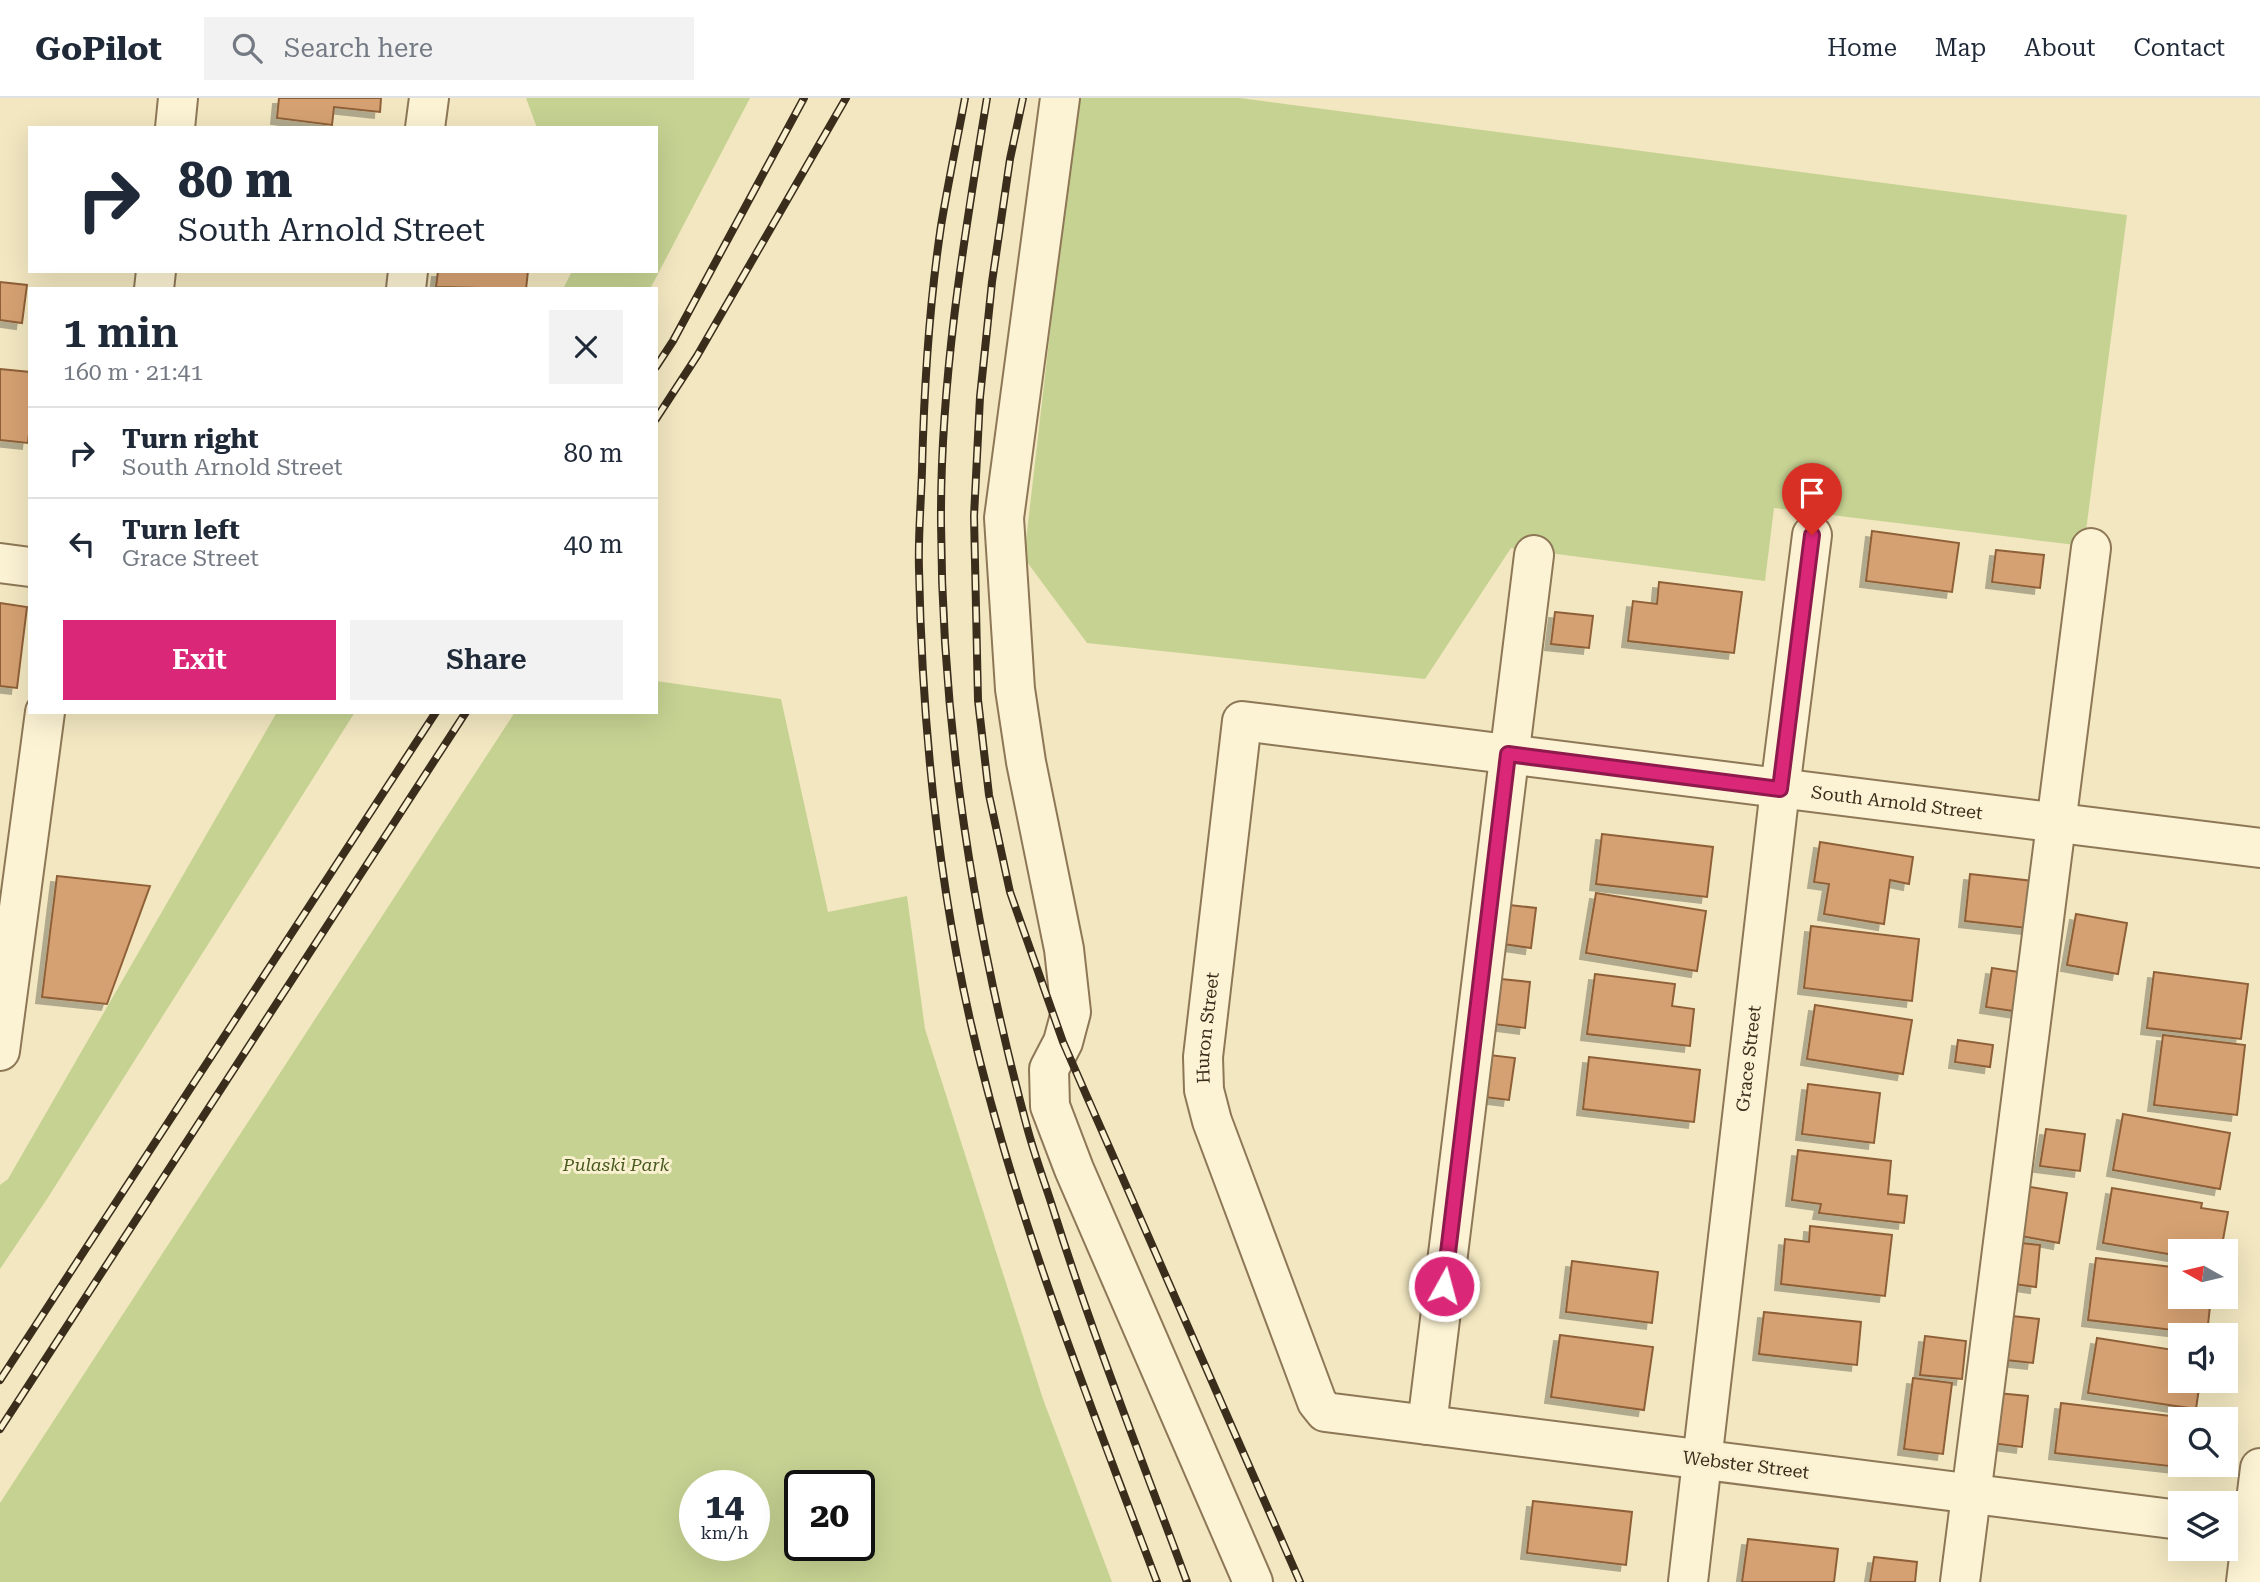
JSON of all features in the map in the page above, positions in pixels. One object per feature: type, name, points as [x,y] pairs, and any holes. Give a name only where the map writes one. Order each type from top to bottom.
[{"type":"street","points":[[175,126],[178,98]]},
{"type":"street","points":[[425,126],[429,98]]},
{"type":"street","points":[[1060,98],[1004,518],[1016,689],[1026,762],[1064,949],[1071,1012],[1063,1042],[1049,1069],[1050,1106],[1074,1169],[1253,1582]]},
{"type":"street","name":"Grace Street","points":[[1688,1582],[1812,535]]},
{"type":"street","points":[[1960,1582],[2091,548]]},
{"type":"street","points":[[1427,1425],[1534,555]]},
{"type":"street","points":[[0,564],[28,568]]},
{"type":"street","points":[[0,1051],[45,714]]},
{"type":"street","name":"South Arnold Street","points":[[1242,721],[2260,848]]},
{"type":"street","name":"Huron Street","points":[[1242,721],[1203,1056],[1205,1090],[1212,1121],[1317,1402]]},
{"type":"street","name":"Webster Street","points":[[1317,1402],[1325,1412],[1337,1415],[2168,1519]]},
{"type":"street","points":[[2246,1582],[2246,1528],[2260,1468]]},
{"type":"green space","points":[[526,98],[750,98],[651,287],[564,287],[571,273],[658,273],[658,126],[536,126]]},
{"type":"green space","points":[[1077,98],[1240,98],[2127,215],[2084,546],[1774,508],[1765,581],[1511,548],[1425,679],[1087,643],[1024,558]]},
{"type":"green space","name":"Pulaski Park","points":[[658,681],[781,699],[828,912],[907,896],[925,1029],[1043,1399],[1112,1582],[0,1582],[0,1503],[514,714],[658,714]]},
{"type":"green space","points":[[276,714],[354,714],[0,1269],[0,1185],[8,1179]]},
{"type":"building","points":[[279,98],[381,98],[380,112],[334,107],[332,125],[277,118]]},
{"type":"building","points":[[438,273],[528,273],[526,287],[436,287]]},
{"type":"building","points":[[0,282],[27,285],[22,323],[0,320]]},
{"type":"building","points":[[0,369],[28,372],[28,443],[0,440]]},
{"type":"building","points":[[1872,531],[1959,543],[1952,592],[1866,581]]},
{"type":"building","points":[[1996,550],[2044,555],[2040,588],[1992,582]]},
{"type":"building","points":[[1659,582],[1742,592],[1734,653],[1628,641],[1633,601],[1657,604]]},
{"type":"building","points":[[0,603],[27,607],[17,688],[0,686]]},
{"type":"building","points":[[1555,612],[1593,616],[1589,648],[1551,644]]},
{"type":"building","points":[[1602,834],[1713,847],[1707,897],[1596,884]]},
{"type":"building","points":[[1820,842],[1913,857],[1909,884],[1890,880],[1884,924],[1824,914],[1829,884],[1814,882]]},
{"type":"building","points":[[1970,874],[2033,881],[2027,928],[1965,921]]},
{"type":"building","points":[[57,876],[150,886],[107,1004],[42,997]]},
{"type":"building","points":[[1596,893],[1706,911],[1697,971],[1586,953]]},
{"type":"building","points":[[1501,904],[1536,908],[1531,948],[1496,943]]},
{"type":"building","points":[[2076,914],[2127,923],[2118,974],[2067,965]]},
{"type":"building","points":[[1811,926],[1919,939],[1912,1001],[1804,988]]},
{"type":"building","points":[[1992,968],[2026,973],[2020,1012],[1986,1007]]},
{"type":"building","points":[[2154,972],[2248,984],[2241,1039],[2147,1028]]},
{"type":"building","points":[[1595,974],[1675,984],[1672,1006],[1694,1009],[1690,1046],[1587,1034]]},
{"type":"building","points":[[1491,978],[1530,982],[1525,1028],[1486,1023]]},
{"type":"building","points":[[1815,1005],[1912,1020],[1903,1074],[1807,1059]]},
{"type":"building","points":[[2163,1035],[2245,1045],[2237,1115],[2154,1105]]},
{"type":"building","points":[[1958,1040],[1993,1045],[1990,1067],[1955,1062]]},
{"type":"building","points":[[1481,1054],[1515,1058],[1509,1100],[1476,1096]]},
{"type":"building","points":[[1589,1057],[1700,1070],[1694,1122],[1583,1109]]},
{"type":"building","points":[[1808,1084],[1880,1093],[1874,1143],[1802,1134]]},
{"type":"building","points":[[2123,1114],[2230,1133],[2220,1189],[2113,1170]]},
{"type":"building","points":[[2046,1129],[2085,1134],[2080,1171],[2040,1166]]},
{"type":"building","points":[[1798,1150],[1891,1161],[1888,1194],[1907,1196],[1904,1223],[1819,1213],[1821,1204],[1792,1200]]},
{"type":"building","points":[[2024,1186],[2067,1193],[2059,1243],[2016,1235]]},
{"type":"building","points":[[2112,1188],[2202,1203],[2201,1208],[2228,1212],[2223,1239],[2168,1239],[2168,1254],[2103,1243]]},
{"type":"building","points":[[1810,1226],[1892,1235],[1885,1296],[1781,1284],[1785,1239],[1809,1242]]},
{"type":"building","points":[[2011,1242],[2040,1245],[2036,1287],[2007,1283]]},
{"type":"building","points":[[2096,1258],[2168,1267],[2168,1309],[2210,1309],[2208,1323],[2168,1323],[2168,1329],[2088,1320]]},
{"type":"building","points":[[1572,1261],[1658,1272],[1652,1323],[1566,1312]]},
{"type":"building","points":[[1764,1312],[1861,1322],[1857,1365],[1759,1354]]},
{"type":"building","points":[[2003,1315],[2039,1319],[2033,1363],[1997,1359]]},
{"type":"building","points":[[1560,1335],[1653,1347],[1644,1410],[1551,1397]]},
{"type":"building","points":[[1925,1336],[1966,1341],[1962,1379],[1920,1375]]},
{"type":"building","points":[[2097,1338],[2168,1349],[2168,1393],[2198,1393],[2196,1407],[2182,1407],[2088,1393]]},
{"type":"building","points":[[1913,1378],[1952,1383],[1943,1454],[1904,1449]]},
{"type":"building","points":[[1997,1393],[2028,1396],[2022,1447],[1991,1443]]},
{"type":"building","points":[[2061,1403],[2168,1416],[2168,1466],[2055,1453]]},
{"type":"building","points":[[1533,1501],[1632,1512],[1626,1565],[1527,1553]]},
{"type":"building","points":[[1748,1539],[1838,1549],[1834,1582],[1742,1582]]},
{"type":"building","points":[[1874,1557],[1917,1562],[1915,1582],[1870,1582]]},
{"type":"railway","points":[[658,364],[673,341],[804,98]]},
{"type":"railway","points":[[658,416],[697,356],[846,98]]},
{"type":"railway","points":[[965,98],[941,226],[933,286],[919,532],[924,683],[940,855],[971,1024],[1009,1166],[1055,1306],[1157,1582]]},
{"type":"railway","points":[[987,98],[955,310],[942,470],[941,523],[947,676],[965,828],[991,979],[1030,1138],[1086,1308],[1187,1582]]},
{"type":"railway","points":[[1023,98],[1010,159],[992,282],[980,397],[974,516],[978,700],[989,795],[1010,892],[1063,1042],[1300,1582]]},
{"type":"railway","points":[[0,1380],[435,714]]},
{"type":"railway","points":[[0,1429],[465,714]]},
{"type":"route","points":[[1444,1286],[1508,754],[1780,789],[1812,535]]}]
